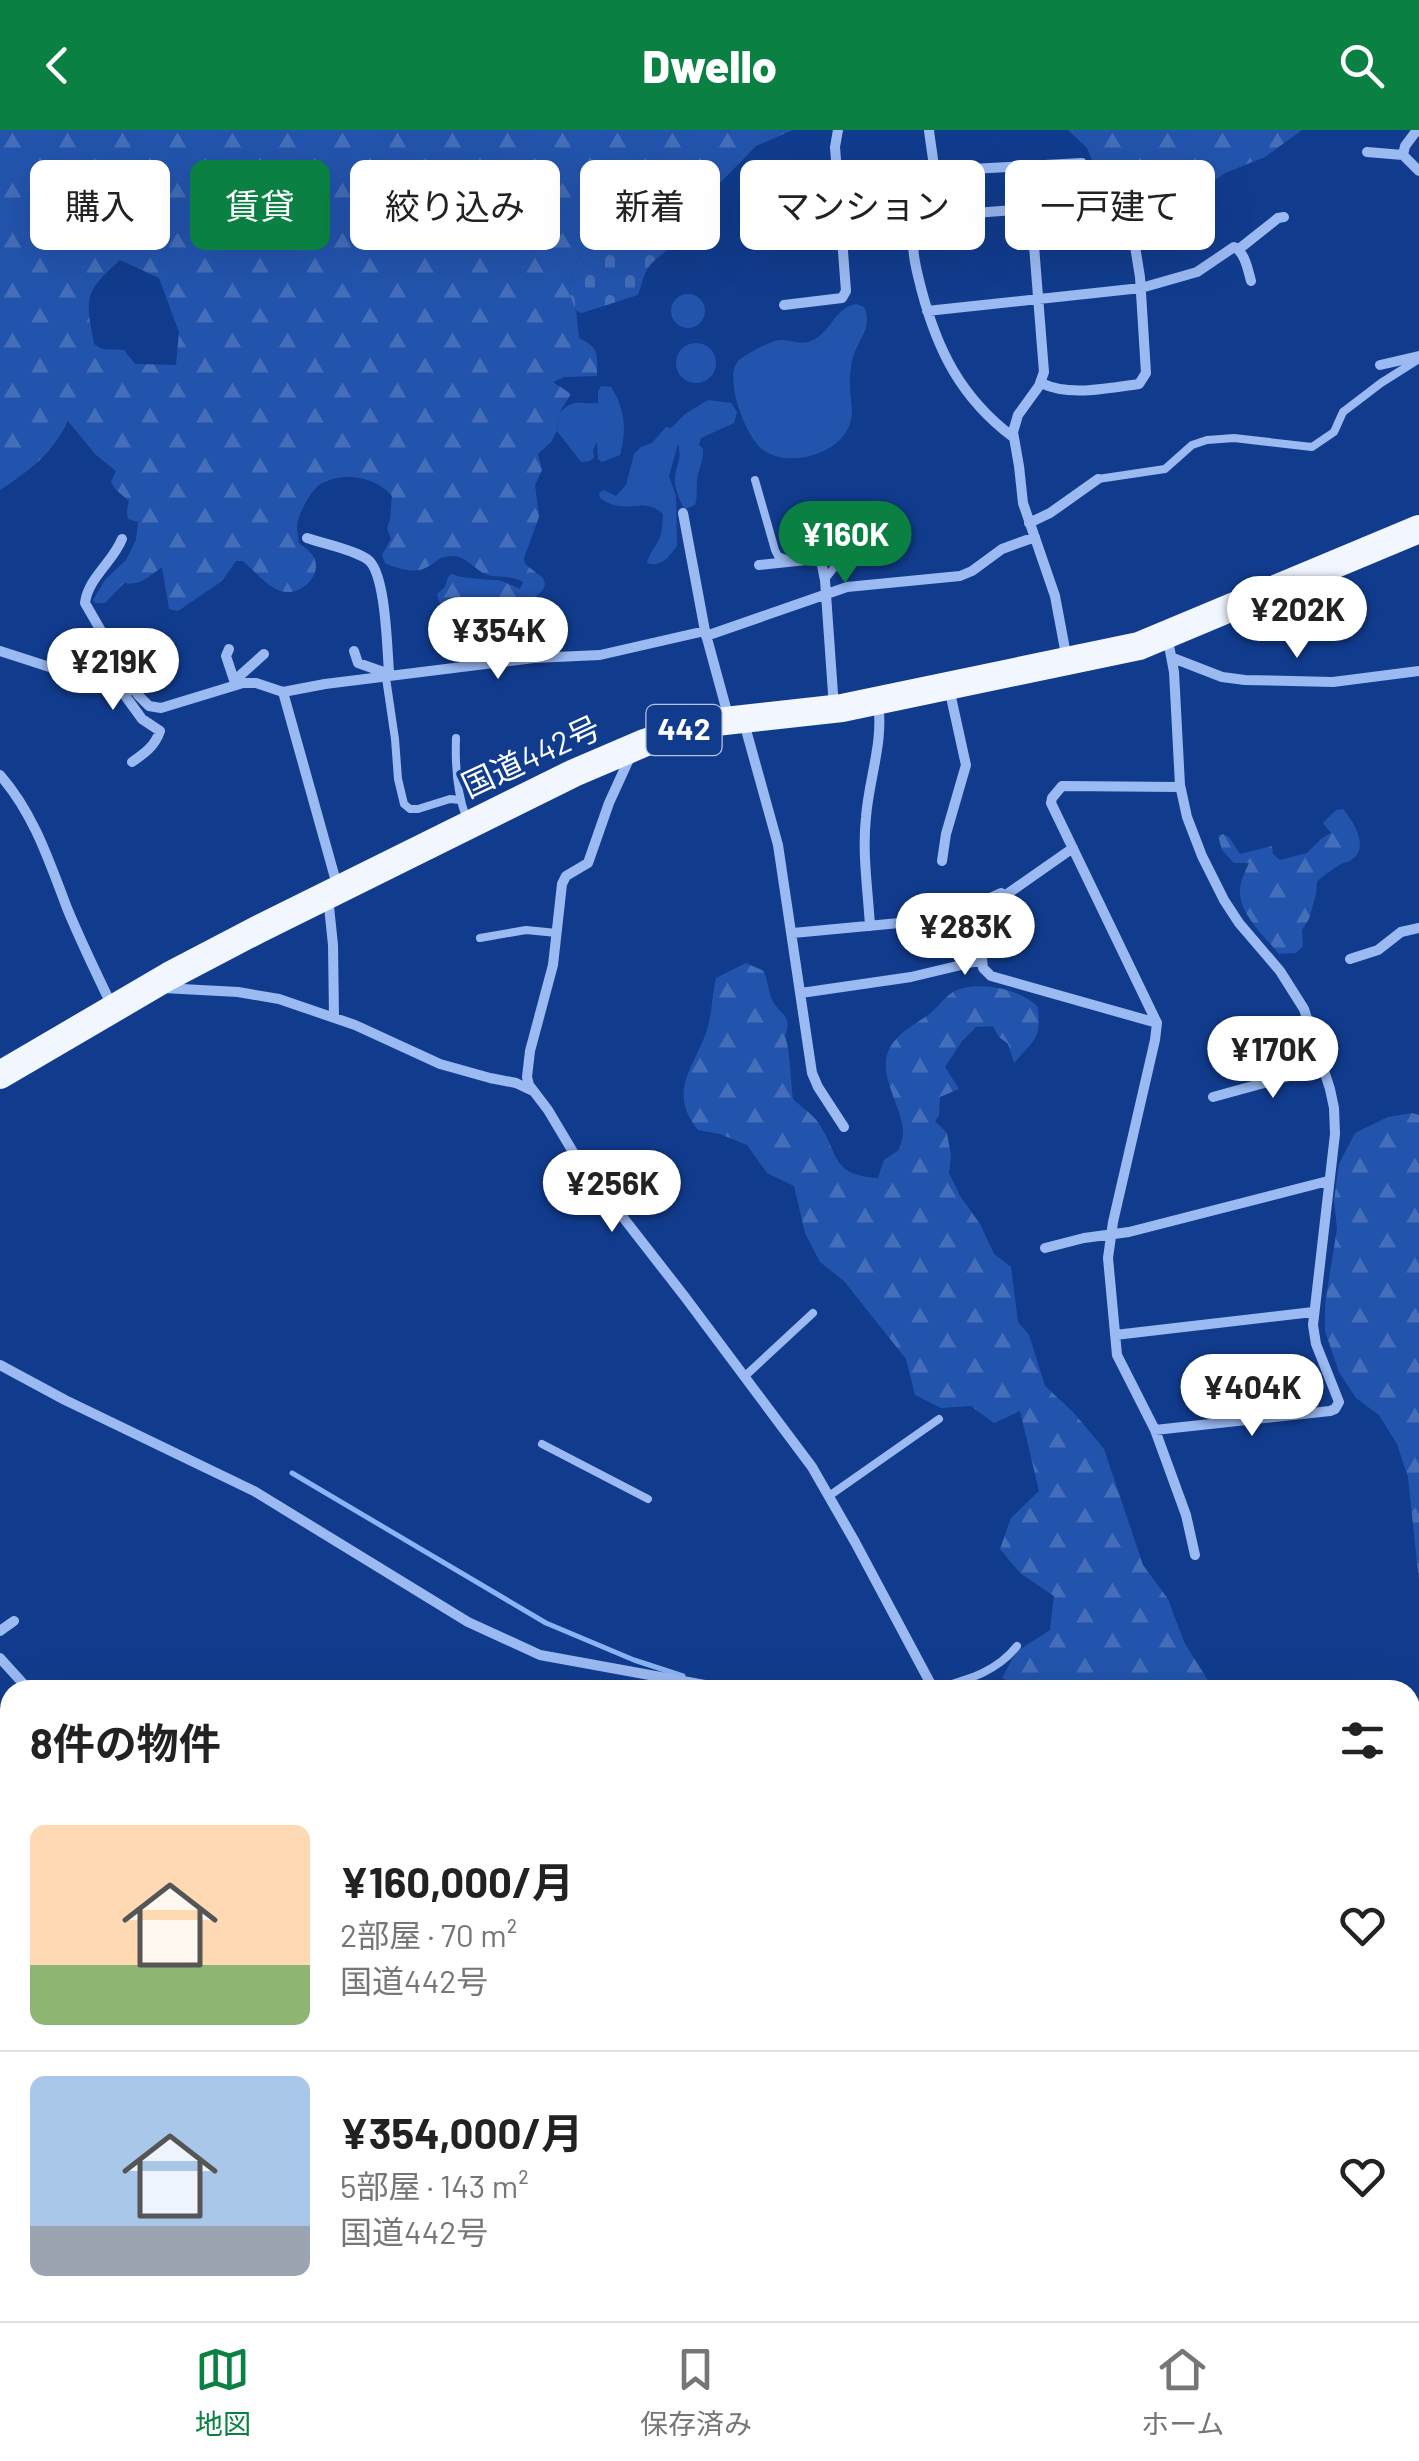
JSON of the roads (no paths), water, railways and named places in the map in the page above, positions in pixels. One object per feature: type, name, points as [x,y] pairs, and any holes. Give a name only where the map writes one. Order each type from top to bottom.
[{"type":"highway","name":"国道442号","points":[[0,1075],[148,989],[333,894],[464,812],[688,728],[834,709],[1139,646],[1170,646],[1419,528]]},
{"type":"street","points":[[835,160],[838,130]]},
{"type":"street","points":[[929,130],[932,160]]},
{"type":"street","points":[[1403,155],[1417,130]]},
{"type":"street","points":[[1367,152],[1403,155],[1419,171]]},
{"type":"street","points":[[1239,249],[1284,217]]},
{"type":"street","points":[[928,311],[1141,288],[1197,272],[1231,247],[1239,249]]},
{"type":"street","points":[[1239,249],[1252,281]]},
{"type":"street","points":[[784,305],[842,298],[846,290],[843,250]]},
{"type":"street","points":[[915,250],[928,311],[945,358],[985,415],[1013,437]]},
{"type":"street","points":[[1034,250],[1044,367],[1041,383],[1016,420],[1013,437],[1023,503],[1055,596],[1068,662]]},
{"type":"street","points":[[1041,383],[1062,391],[1142,382],[1147,366],[1135,250]]},
{"type":"street","points":[[1380,365],[1419,358]]},
{"type":"street","points":[[1029,523],[1098,479]]},
{"type":"street","points":[[682,513],[705,634],[778,845],[812,1073],[844,1126]]},
{"type":"street","points":[[122,538],[85,598],[88,611],[145,704],[161,708],[235,682],[256,682],[283,692],[390,675],[612,653],[705,634],[858,585],[960,576],[1002,549],[1035,537]]},
{"type":"street","points":[[307,538],[364,558],[374,566],[380,586],[390,675]]},
{"type":"street","points":[[759,566],[821,561],[834,709]]},
{"type":"street","points":[[533,602],[546,657]]},
{"type":"street","points":[[1170,646],[1222,677],[1245,680],[1333,682],[1419,670]]},
{"type":"street","points":[[1156,1430],[1335,1409],[1339,1402],[1316,1344],[1313,1312],[1335,1118],[1308,1021],[1294,992],[1239,923],[1210,873],[1187,818],[1180,787],[1170,646]]},
{"type":"street","points":[[229,649],[226,656],[235,682]]},
{"type":"street","points":[[0,651],[62,671],[115,657]]},
{"type":"street","points":[[354,652],[358,663],[390,675]]},
{"type":"street","points":[[235,682],[264,654]]},
{"type":"street","points":[[129,680],[126,697],[142,719],[160,731],[154,743],[132,762]]},
{"type":"street","points":[[942,862],[966,765],[949,687]]},
{"type":"street","points":[[283,692],[333,894],[334,1018]]},
{"type":"street","points":[[870,926],[864,834],[881,729],[878,701]]},
{"type":"street","points":[[635,747],[608,803],[588,864],[564,880],[550,977],[527,1077],[576,1157],[812,1467],[929,1680]]},
{"type":"street","points":[[0,775],[45,848],[82,944],[114,1009]]},
{"type":"street","points":[[1180,787],[1062,786],[1052,803],[1157,1023],[1108,1258],[1117,1355],[1156,1430],[1186,1515],[1195,1555]]},
{"type":"street","points":[[1073,848],[985,908],[978,917],[983,968],[991,976],[1157,1023]]},
{"type":"street","points":[[793,933],[942,918],[996,893],[1005,894]]},
{"type":"street","points":[[1350,959],[1378,950],[1401,932],[1419,928]]},
{"type":"street","points":[[801,993],[911,977],[982,960]]},
{"type":"street","points":[[148,989],[256,994],[279,999],[440,1064],[516,1083],[534,1092]]},
{"type":"street","points":[[1213,1097],[1322,1066]]},
{"type":"street","points":[[1046,1248],[1129,1232],[1328,1181]]},
{"type":"street","points":[[1114,1335],[1313,1312]]},
{"type":"street","points":[[0,1365],[254,1492],[468,1622],[548,1657],[659,1680]]},
{"type":"street","points":[[0,1632],[14,1621]]},
{"type":"street","points":[[0,1658],[19,1680]]},
{"type":"lane","points":[[1098,479],[1158,471],[1207,440],[1222,438],[1309,448],[1334,432],[1343,412],[1419,358]]},
{"type":"lane","points":[[755,480],[778,556],[797,561]]},
{"type":"lane","points":[[825,580],[856,540]]},
{"type":"lane","points":[[390,675],[402,800],[415,810],[450,799],[464,812]]},
{"type":"lane","points":[[456,738],[464,812]]},
{"type":"lane","points":[[480,938],[526,930],[558,933]]},
{"type":"lane","points":[[744,1377],[813,1313]]},
{"type":"lane","points":[[829,1496],[939,1419]]},
{"type":"lane","points":[[542,1444],[648,1499]]},
{"type":"lane","points":[[962,1680],[990,1670],[1017,1646]]},
{"type":"waterway","points":[[292,1473],[546,1623],[683,1676],[681,1680]]}]
